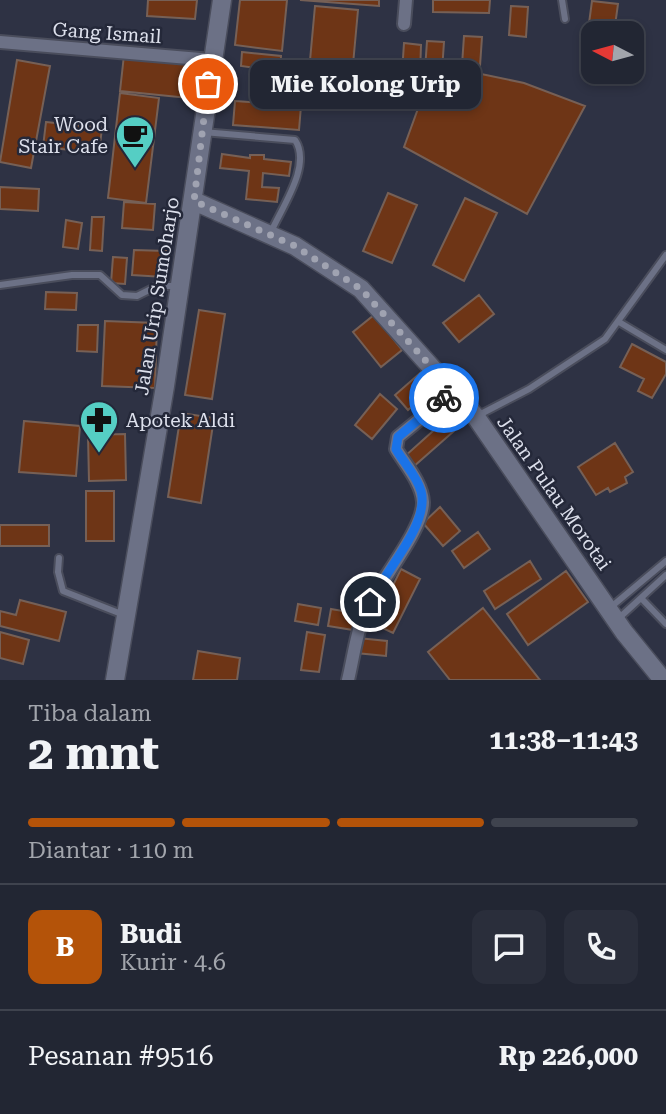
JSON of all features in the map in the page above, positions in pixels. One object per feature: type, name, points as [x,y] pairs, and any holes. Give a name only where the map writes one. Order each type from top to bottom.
[{"type":"main road","name":"Jalan Urip Sumoharjo","points":[[115,680],[194,201],[201,132],[222,0]]},
{"type":"main road","name":"Jalan Pulau Morotai","points":[[194,201],[270,233],[361,289],[476,417],[613,614],[663,680]]},
{"type":"street","points":[[404,24],[406,0]]},
{"type":"street","name":"Gang Ismail","points":[[0,42],[212,60]]},
{"type":"street","points":[[348,680],[363,618],[378,586],[418,523],[423,503],[420,487],[396,449],[398,437],[453,391]]},
{"type":"lane","points":[[562,0],[565,19]]},
{"type":"lane","points":[[201,132],[295,140],[301,149],[301,164],[270,233]]},
{"type":"lane","points":[[476,417],[529,389],[594,346],[619,322],[666,255]]},
{"type":"lane","points":[[0,285],[100,275],[122,295],[137,296],[158,286],[179,286]]},
{"type":"lane","points":[[619,322],[666,350]]},
{"type":"lane","points":[[59,558],[58,572],[63,591],[126,616]]},
{"type":"lane","points":[[613,614],[666,561]]},
{"type":"lane","points":[[613,614],[641,598],[666,575]]},
{"type":"lane","points":[[641,598],[666,624]]},
{"type":"building","points":[[148,0],[197,0],[195,19],[147,16]]},
{"type":"building","points":[[240,0],[287,0],[282,51],[235,45]]},
{"type":"building","points":[[300,0],[379,0],[379,6]]},
{"type":"building","points":[[433,0],[490,0],[489,13],[433,12]]},
{"type":"building","points":[[592,1],[618,4],[616,21],[589,21]]},
{"type":"building","points":[[315,6],[358,10],[349,108],[306,104]]},
{"type":"building","points":[[511,6],[528,7],[526,37],[509,35]]},
{"type":"building","points":[[464,36],[482,37],[480,66],[462,65]]},
{"type":"building","points":[[427,41],[444,42],[442,71],[425,70]]},
{"type":"building","points":[[404,43],[421,45],[420,74],[402,73]]},
{"type":"building","points":[[242,52],[281,56],[280,71],[241,66]]},
{"type":"building","points":[[124,55],[202,64],[198,99],[120,91]]},
{"type":"building","points":[[17,60],[50,66],[31,168],[0,162]]},
{"type":"building","points":[[462,70],[524,83],[585,106],[527,214],[404,147],[427,84]]},
{"type":"building","points":[[263,71],[305,75],[303,102],[260,98]]},
{"type":"building","points":[[120,93],[159,98],[146,203],[108,198]]},
{"type":"building","points":[[235,101],[301,106],[299,130],[233,125]]},
{"type":"building","points":[[46,122],[102,128],[99,153],[43,147]]},
{"type":"building","points":[[222,154],[250,158],[250,155],[264,155],[264,159],[291,162],[289,176],[263,173],[262,187],[279,188],[277,202],[246,199],[249,171],[220,168]]},
{"type":"building","points":[[0,187],[39,189],[38,211],[0,209]]},
{"type":"building","points":[[388,193],[417,205],[392,263],[363,251]]},
{"type":"building","points":[[465,198],[497,213],[464,281],[433,265]]},
{"type":"building","points":[[124,202],[155,204],[153,230],[122,228]]},
{"type":"building","points":[[92,217],[104,217],[102,251],[90,250]]},
{"type":"building","points":[[66,220],[82,223],[78,249],[63,247]]},
{"type":"building","points":[[134,250],[166,251],[164,277],[132,275]]},
{"type":"building","points":[[113,257],[127,258],[125,284],[111,283]]},
{"type":"building","points":[[46,292],[77,293],[76,310],[45,309]]},
{"type":"building","points":[[479,295],[494,314],[459,342],[443,323]]},
{"type":"building","points":[[199,310],[225,314],[212,399],[185,395]]},
{"type":"building","points":[[374,315],[402,350],[381,367],[353,332]]},
{"type":"building","points":[[105,321],[157,323],[155,388],[102,386]]},
{"type":"building","points":[[78,325],[98,325],[97,352],[77,351]]},
{"type":"building","points":[[632,344],[666,362],[666,374],[652,398],[638,391],[644,379],[620,367]]},
{"type":"building","points":[[426,368],[439,383],[408,410],[395,395]]},
{"type":"building","points":[[380,394],[397,409],[372,439],[355,425]]},
{"type":"building","points":[[181,413],[214,418],[201,503],[168,497]]},
{"type":"building","points":[[452,414],[462,424],[413,467],[404,457]]},
{"type":"building","points":[[24,421],[80,426],[76,476],[19,472]]},
{"type":"building","points":[[125,434],[126,480],[89,481],[88,435]]},
{"type":"building","points":[[615,443],[633,472],[625,477],[627,483],[610,492],[608,488],[596,495],[578,467]]},
{"type":"building","points":[[86,491],[114,491],[114,541],[86,541]]},
{"type":"building","points":[[440,507],[460,531],[443,546],[423,523]]},
{"type":"building","points":[[0,525],[49,525],[49,546],[0,546]]},
{"type":"building","points":[[478,532],[490,549],[464,568],[452,551]]},
{"type":"building","points":[[530,561],[541,579],[495,609],[484,591]]},
{"type":"building","points":[[401,569],[420,579],[393,633],[374,624]]},
{"type":"building","points":[[566,571],[588,602],[528,645],[507,614]]},
{"type":"building","points":[[20,600],[66,612],[59,641],[0,626],[0,611],[16,615]]},
{"type":"building","points":[[298,604],[321,608],[318,625],[295,621]]},
{"type":"building","points":[[483,608],[540,680],[450,680],[428,652]]},
{"type":"building","points":[[331,609],[355,613],[353,630],[328,626]]},
{"type":"building","points":[[0,632],[29,640],[23,664],[0,658]]},
{"type":"building","points":[[307,632],[325,635],[319,672],[301,670]]},
{"type":"building","points":[[358,638],[387,641],[386,656],[356,653]]},
{"type":"building","points":[[198,651],[240,658],[237,680],[193,680]]},
{"type":"way so far","points":[[208,84],[194,201],[295,246],[361,289],[453,391],[444,398]]},
{"type":"place","name":"Mie Kolong Urip","points":[[208,84]]},
{"type":"place","name":"Wood Stair Cafe","points":[[135,169]]},
{"type":"place","name":"Apotek Aldi","points":[[99,454]]},
{"type":"route","points":[[370,602],[418,523],[423,503],[420,487],[396,449],[398,437],[444,398]]}]
